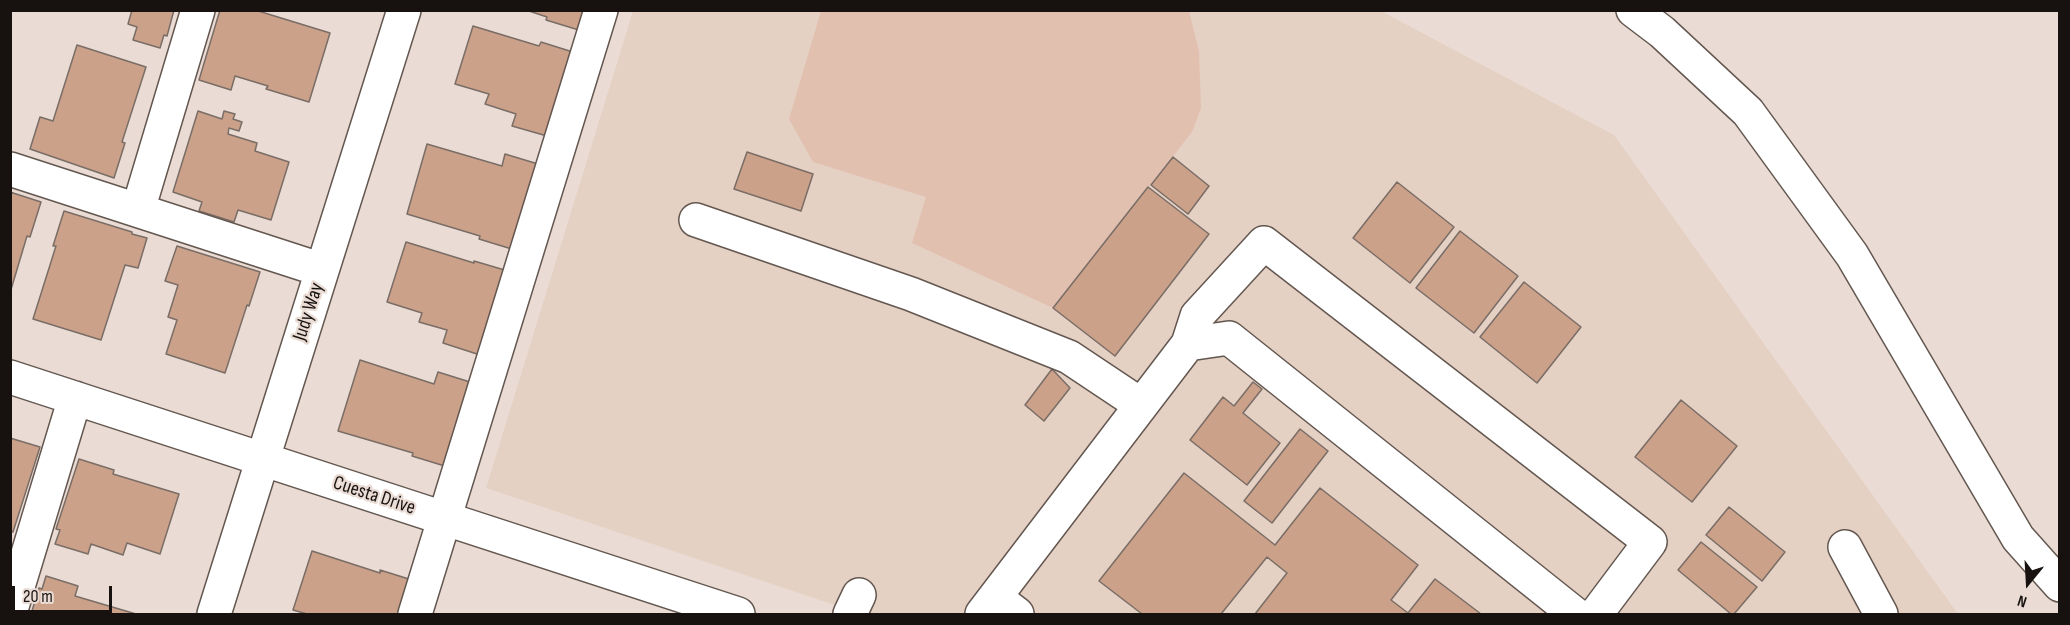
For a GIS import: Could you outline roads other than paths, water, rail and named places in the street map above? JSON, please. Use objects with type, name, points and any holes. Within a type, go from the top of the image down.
[{"type":"main road","points":[[138,210],[198,10]]},
{"type":"main road","name":"Judy Way","points":[[214,615],[404,10]]},
{"type":"main road","points":[[415,615],[601,10]]},
{"type":"main road","points":[[1633,10],[1662,32],[1748,112],[1852,255],[2018,538],[2060,585]]},
{"type":"main road","points":[[10,169],[322,270]]},
{"type":"main road","points":[[696,220],[911,294],[1069,357],[1142,405]]},
{"type":"main road","points":[[998,609],[1142,405],[1188,344],[1197,316],[1264,243],[1650,542],[1596,615]]},
{"type":"main road","points":[[1188,344],[1229,338],[1575,615]]},
{"type":"main road","name":"Cuesta Drive","points":[[10,377],[738,615]]},
{"type":"main road","points":[[10,613],[75,398]]},
{"type":"main road","points":[[1845,547],[1881,615]]}]
